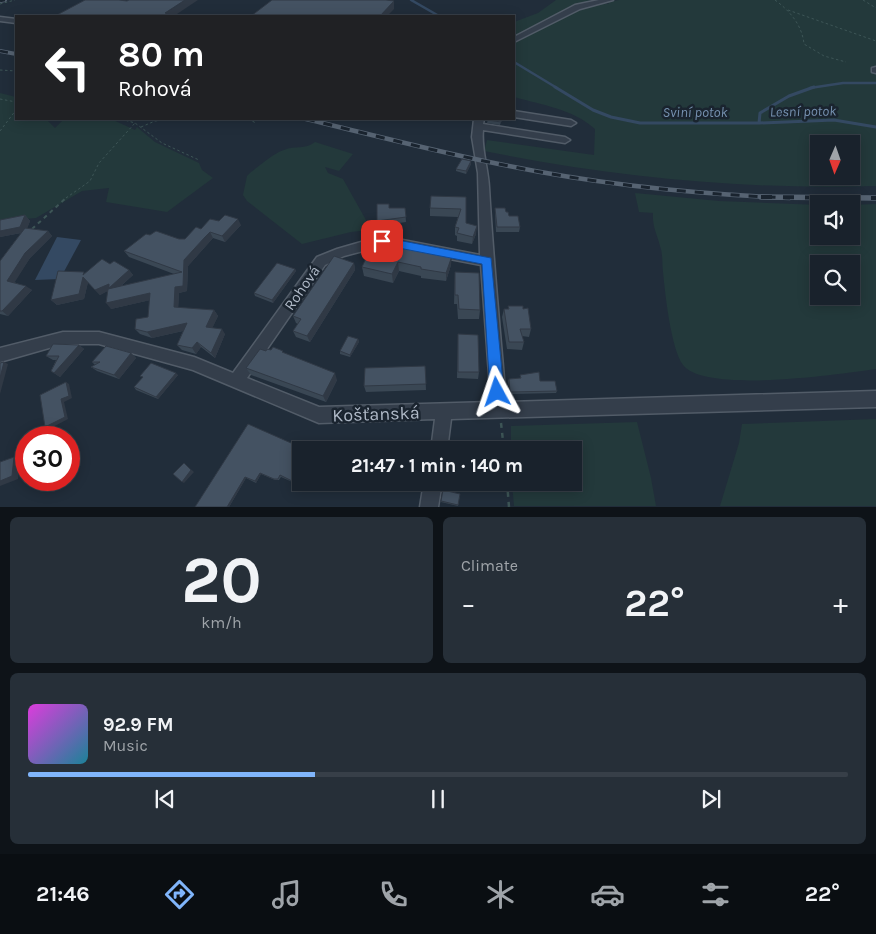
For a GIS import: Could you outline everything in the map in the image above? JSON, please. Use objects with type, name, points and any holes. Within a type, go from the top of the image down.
[{"type":"street","points":[[515,39],[578,7],[609,0]]},
{"type":"street","points":[[0,19],[15,21]]},
{"type":"street","points":[[515,114],[571,122]]},
{"type":"street","points":[[499,410],[487,261],[483,173],[477,138],[478,122],[565,140]]},
{"type":"street","name":"Rohová","points":[[236,381],[321,261],[330,256],[382,241],[487,261]]},
{"type":"street","name":"Košťanská","points":[[0,355],[63,338],[99,338],[182,360],[318,415],[876,399]]},
{"type":"street","points":[[440,441],[444,412]]},
{"type":"street","points":[[429,506],[432,491]]},
{"type":"path","points":[[0,4],[15,0]]},
{"type":"path","points":[[775,0],[788,10],[876,41]]},
{"type":"path","points":[[863,0],[876,8]]},
{"type":"path","points":[[788,10],[804,38],[804,44],[813,52],[826,58],[846,62]]},
{"type":"path","points":[[0,70],[15,71]]},
{"type":"path","points":[[0,99],[15,102]]},
{"type":"path","points":[[0,131],[15,111]]},
{"type":"path","points":[[124,120],[135,123],[162,143],[199,160]]},
{"type":"path","points":[[140,127],[164,120]]},
{"type":"path","points":[[250,120],[256,123]]},
{"type":"path","points":[[28,232],[64,198],[90,181],[99,163],[135,123]]},
{"type":"path","points":[[499,410],[503,441]]},
{"type":"path","points":[[508,491],[509,506]]},
{"type":"green space","points":[[556,0],[586,0],[609,4],[607,2],[619,0],[876,0],[876,186],[777,186],[679,180],[582,168],[484,151],[487,140],[594,155],[595,129],[586,122],[557,108],[515,97],[515,22],[538,13]]},
{"type":"green space","points":[[0,93],[15,97],[15,120],[47,120],[55,128],[63,120],[113,120],[135,130],[137,127],[155,142],[199,163],[202,170],[213,178],[167,212],[106,202],[109,188],[82,191],[36,218],[0,221]]},
{"type":"green space","points":[[315,142],[353,154],[339,171],[325,167],[328,173],[343,179],[371,229],[302,244],[247,201],[243,195],[247,176],[275,154],[292,148],[307,146]]},
{"type":"green space","points":[[635,193],[719,201],[810,205],[810,245],[860,245],[860,205],[876,204],[876,369],[805,378],[745,380],[718,379],[696,374],[683,365],[675,347],[669,320],[662,252],[654,226],[653,213],[639,212]]},
{"type":"green space","points":[[876,419],[876,506],[720,506],[739,443],[742,424]]},
{"type":"green space","points":[[637,422],[656,506],[514,506],[513,491],[582,491],[582,441],[511,441],[511,426]]},
{"type":"water","points":[[57,237],[81,240],[60,279],[35,280]]},
{"type":"building","points":[[85,0],[185,0],[165,13],[168,14],[166,15],[57,15]]},
{"type":"building","points":[[272,0],[394,1],[381,15],[252,15]]},
{"type":"building","points":[[462,159],[471,161],[466,171],[456,169]]},
{"type":"building","points":[[431,196],[466,197],[466,223],[477,226],[473,237],[457,233],[459,228],[455,227],[461,209],[430,208]]},
{"type":"building","points":[[377,204],[389,204],[389,208],[405,208],[406,217],[377,221]]},
{"type":"building","points":[[495,208],[505,208],[509,216],[518,216],[520,227],[497,227]]},
{"type":"building","points":[[25,215],[20,227],[0,231],[0,220]]},
{"type":"building","points":[[225,215],[238,219],[222,236],[210,232],[205,237],[184,260],[183,286],[175,287],[174,307],[214,310],[206,327],[222,329],[211,353],[197,342],[192,348],[177,345],[187,323],[147,332],[135,329],[136,319],[148,317],[150,293],[106,303],[108,289],[182,272],[124,251],[146,234],[150,235],[156,231],[179,239],[185,239],[196,227],[201,229],[210,219],[219,221]]},
{"type":"building","points":[[25,228],[48,231],[25,253],[7,281],[26,286],[0,311],[0,261]]},
{"type":"building","points":[[374,240],[452,256],[446,273],[421,269],[421,267],[398,262],[392,274],[362,267]]},
{"type":"building","points":[[334,256],[354,263],[307,336],[293,331],[301,319],[293,316]]},
{"type":"building","points":[[102,259],[110,264],[114,261],[129,270],[109,288],[109,284],[95,290],[83,277],[79,294],[51,300],[58,271],[84,272],[83,275]]},
{"type":"building","points":[[277,263],[295,269],[272,300],[254,293]]},
{"type":"building","points":[[455,272],[479,273],[480,310],[459,309],[458,295],[455,295]]},
{"type":"building","points":[[508,306],[528,308],[531,329],[520,329],[524,342],[509,342],[504,309],[509,309]]},
{"type":"building","points":[[458,334],[478,335],[479,372],[458,372]]},
{"type":"building","points":[[348,336],[358,339],[350,355],[340,351]]},
{"type":"building","points":[[53,344],[79,345],[54,373],[51,371],[59,356],[46,356]]},
{"type":"building","points":[[106,346],[131,353],[114,375],[91,367],[100,362],[92,362]]},
{"type":"building","points":[[273,347],[335,373],[323,396],[246,368],[260,349],[266,351],[267,349],[271,350]]},
{"type":"building","points":[[4,362],[0,378],[0,363]]},
{"type":"building","points":[[151,363],[176,373],[156,397],[134,387],[143,377],[140,376]]},
{"type":"building","points":[[425,366],[426,384],[364,386],[365,368]]},
{"type":"building","points":[[539,372],[540,381],[555,381],[557,391],[510,392],[509,379],[521,378],[520,375]]},
{"type":"building","points":[[66,382],[69,396],[61,399],[65,417],[45,426],[40,395]]},
{"type":"building","points":[[248,424],[292,443],[292,481],[280,475],[278,479],[274,479],[260,473],[255,481],[245,477],[227,507],[195,507]]},
{"type":"building","points":[[14,457],[12,476],[0,481],[0,462]]},
{"type":"building","points":[[184,463],[191,470],[182,482],[173,474]]},
{"type":"building","points":[[443,491],[460,494],[458,505],[441,501]]},
{"type":"waterway","name":"Sviní potok","points":[[411,0],[437,15]]},
{"type":"waterway","name":"Sviní potok","points":[[515,63],[557,88]]},
{"type":"waterway","name":"Sviní potok","points":[[812,88],[843,83],[876,83]]},
{"type":"waterway","name":"Sviní potok","points":[[555,87],[593,110],[611,117],[640,123],[759,123]]},
{"type":"waterway","name":"Sviní potok","points":[[759,123],[760,113],[789,96],[812,88]]},
{"type":"waterway","name":"Lesní potok","points":[[759,123],[834,120],[876,127]]},
{"type":"railway","points":[[0,1],[5,0]]},
{"type":"railway","points":[[0,51],[15,54]]},
{"type":"railway","points":[[310,120],[407,144],[544,173],[684,191],[775,197]]},
{"type":"railway","points":[[761,197],[775,197]]},
{"type":"railway","points":[[775,197],[876,198]]},
{"type":"railway","points":[[775,197],[790,198]]},
{"type":"route","points":[[382,241],[487,261],[497,392]]}]
